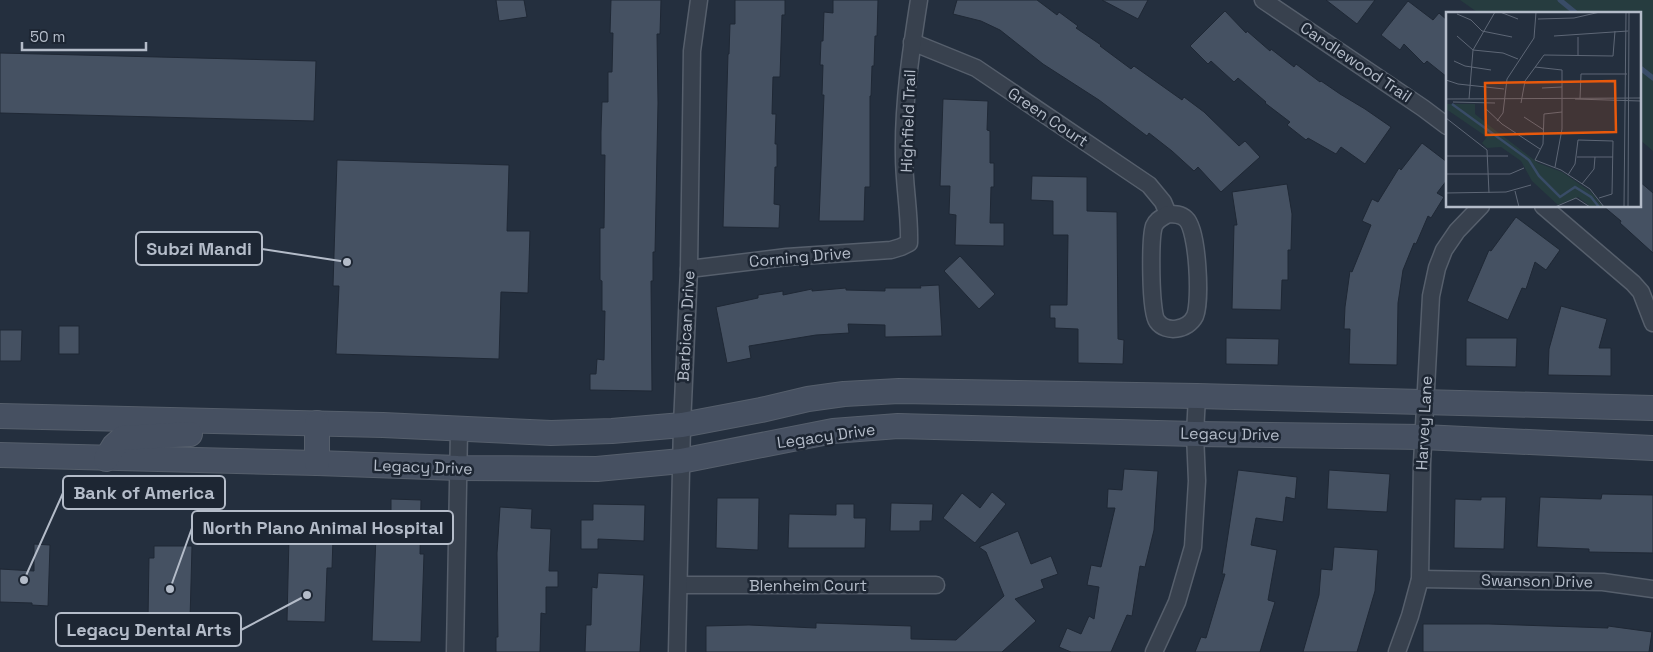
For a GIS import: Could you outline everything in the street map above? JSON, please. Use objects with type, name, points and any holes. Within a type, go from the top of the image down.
[{"type":"main road","points":[[0,416],[317,423],[551,433],[612,431],[682,425],[808,399],[890,391],[1197,396],[1653,408]]},
{"type":"main road","points":[[106,459],[114,446],[123,438],[191,434],[204,421]]},
{"type":"main road","points":[[317,423],[317,463]]},
{"type":"main road","name":"Legacy Drive","points":[[0,455],[458,468],[597,469],[681,461],[833,431],[898,426],[1195,434],[1423,437],[1653,448]]},
{"type":"street","name":"Barbican Drive","points":[[677,652],[682,425],[689,269],[692,51],[699,0]]},
{"type":"street","name":"Highfield Trail","points":[[909,243],[904,155],[907,85],[919,0]]},
{"type":"street","name":"Candlewood Trail","points":[[1264,0],[1446,125]]},
{"type":"street","name":"Green Court","points":[[912,42],[976,68],[1149,186],[1163,202],[1168,214]]},
{"type":"street","name":"Harvey Lane","points":[[1397,652],[1410,616],[1420,579],[1423,437],[1431,296],[1444,250],[1457,232],[1479,208]]},
{"type":"street","points":[[1545,208],[1633,283],[1641,292],[1653,323]]},
{"type":"street","points":[[1168,214],[1179,214],[1187,219],[1193,229],[1198,265],[1197,307],[1194,318],[1186,325],[1173,330],[1162,327],[1155,320],[1151,279],[1154,228],[1157,220],[1168,214]]},
{"type":"street","name":"Corning Drive","points":[[689,269],[787,257],[891,250],[909,243]]},
{"type":"street","points":[[1154,652],[1177,602],[1193,547],[1197,481],[1195,434],[1197,396]]},
{"type":"street","points":[[455,652],[459,430]]},
{"type":"street","name":"Swanson Drive","points":[[1420,579],[1603,582],[1653,589]]},
{"type":"street","name":"Blenheim Court","points":[[679,585],[936,585]]},
{"type":"green space","points":[[1460,0],[1653,0],[1653,151],[1640,140],[1640,12],[1477,12]]},
{"type":"building","points":[[496,0],[524,0],[527,17],[499,21]]},
{"type":"building","points":[[611,0],[661,0],[660,34],[657,34],[658,103],[655,252],[653,252],[653,281],[651,281],[652,391],[590,390],[590,374],[596,374],[597,359],[604,360],[605,311],[602,311],[602,281],[600,280],[600,228],[604,228],[605,155],[601,155],[601,132],[602,102],[608,102],[608,72],[612,72],[613,33],[610,33]]},
{"type":"building","points":[[735,0],[785,0],[785,15],[782,15],[780,77],[773,77],[772,114],[776,114],[775,144],[777,144],[777,167],[775,167],[774,204],[780,205],[779,228],[723,227],[728,54],[730,24],[735,24]]},
{"type":"building","points":[[833,0],[878,0],[877,36],[875,36],[870,96],[870,187],[865,187],[864,221],[819,221],[824,95],[822,95],[823,65],[820,65],[821,41],[823,41],[824,12],[833,13]]},
{"type":"building","points":[[957,0],[1037,0],[1057,15],[1059,12],[1078,26],[1076,28],[1131,69],[1134,66],[1182,100],[1184,97],[1204,112],[1239,146],[1245,141],[1260,157],[1221,192],[1198,167],[1194,171],[1149,133],[1147,136],[1099,100],[1043,64],[1000,30],[981,21],[953,14]]},
{"type":"building","points":[[1102,0],[1148,0],[1138,19]]},
{"type":"building","points":[[1326,0],[1375,0],[1357,24]]},
{"type":"building","points":[[1408,1],[1433,20],[1439,13],[1446,19],[1446,76],[1427,61],[1424,64],[1404,44],[1400,50],[1381,35]]},
{"type":"building","points":[[1225,11],[1246,33],[1247,31],[1270,51],[1271,49],[1294,67],[1296,64],[1320,82],[1391,127],[1365,164],[1341,147],[1336,154],[1308,138],[1306,140],[1287,125],[1290,122],[1265,103],[1238,78],[1234,82],[1211,61],[1208,64],[1190,46]]},
{"type":"building","points":[[0,53],[316,61],[314,121],[0,113]]},
{"type":"building","points":[[943,99],[988,101],[987,130],[990,131],[990,163],[994,163],[994,187],[991,187],[990,223],[1004,223],[1004,246],[955,245],[956,215],[949,214],[950,186],[940,186]]},
{"type":"building","points":[[1422,143],[1446,161],[1446,181],[1437,193],[1444,197],[1431,218],[1428,216],[1403,270],[1398,303],[1397,365],[1349,364],[1350,329],[1344,329],[1350,271],[1352,272],[1371,225],[1362,221],[1372,199],[1378,202],[1399,168],[1401,170]]},
{"type":"building","points":[[337,160],[509,165],[507,231],[530,231],[528,293],[501,292],[499,359],[336,354],[339,286],[333,286]]},
{"type":"building","points":[[1032,176],[1087,177],[1087,211],[1117,212],[1118,339],[1124,340],[1123,364],[1078,363],[1078,329],[1055,328],[1055,318],[1050,318],[1050,305],[1067,305],[1068,235],[1053,235],[1053,201],[1031,200]]},
{"type":"building","points":[[1640,182],[1653,193],[1653,253],[1620,223],[1621,221],[1605,208],[1640,208]]},
{"type":"building","points":[[1287,184],[1292,214],[1291,250],[1288,250],[1288,280],[1282,280],[1281,310],[1232,309],[1234,225],[1237,225],[1232,192]]},
{"type":"building","points":[[1516,217],[1560,250],[1546,270],[1535,262],[1526,289],[1522,288],[1508,320],[1467,301],[1489,250],[1491,251]]},
{"type":"building","points":[[960,256],[995,294],[979,309],[944,271]]},
{"type":"building","points":[[939,285],[942,336],[885,337],[885,325],[848,324],[849,333],[816,335],[749,346],[751,358],[727,363],[716,307],[758,298],[758,295],[783,291],[783,295],[812,289],[812,291],[846,288],[846,290],[885,291],[885,288],[921,288],[920,286]]},
{"type":"building","points":[[1561,306],[1607,319],[1599,348],[1611,348],[1611,376],[1548,375],[1549,349]]},
{"type":"building","points":[[59,326],[79,326],[79,354],[59,354]]},
{"type":"building","points":[[0,330],[22,330],[21,361],[0,361]]},
{"type":"building","points":[[1226,338],[1279,339],[1278,365],[1226,364]]},
{"type":"building","points":[[1466,338],[1517,338],[1516,367],[1466,366]]},
{"type":"building","points":[[1124,469],[1158,471],[1154,530],[1145,567],[1140,566],[1132,616],[1127,615],[1111,652],[1071,652],[1059,647],[1067,628],[1081,634],[1089,616],[1094,619],[1099,587],[1087,585],[1091,565],[1101,567],[1115,508],[1107,508],[1108,489],[1122,490]]},
{"type":"building","points":[[1238,470],[1297,477],[1295,499],[1286,497],[1283,522],[1256,518],[1251,545],[1277,550],[1268,600],[1275,602],[1260,652],[1195,652],[1201,637],[1206,638],[1225,574],[1222,574]]},
{"type":"building","points":[[1329,470],[1390,474],[1387,512],[1327,509]]},
{"type":"building","points":[[992,492],[1006,504],[975,543],[943,518],[962,493],[980,508]]},
{"type":"building","points":[[1602,494],[1653,495],[1653,553],[1589,552],[1589,549],[1537,547],[1540,497],[1601,499]]},
{"type":"building","points":[[1481,497],[1506,497],[1504,549],[1454,548],[1455,499],[1481,500]]},
{"type":"building","points":[[717,498],[759,498],[758,550],[716,548]]},
{"type":"building","points":[[391,499],[421,500],[420,554],[424,554],[421,642],[372,641],[376,535],[373,535],[374,515],[391,515]]},
{"type":"building","points":[[891,503],[933,504],[932,521],[920,521],[920,531],[890,531]]},
{"type":"building","points":[[593,504],[645,505],[644,541],[598,539],[598,549],[581,549],[581,520],[593,520]]},
{"type":"building","points":[[836,504],[854,504],[854,518],[866,518],[865,548],[788,548],[789,514],[836,515]]},
{"type":"building","points":[[500,507],[532,509],[531,528],[551,529],[549,571],[558,571],[558,587],[546,587],[546,614],[541,613],[540,652],[496,652],[496,637],[498,637],[497,553]]},
{"type":"building","points":[[1018,531],[1031,564],[1051,556],[1058,574],[1041,580],[1044,588],[1015,599],[1036,621],[1002,652],[706,652],[706,626],[749,625],[816,628],[816,623],[911,626],[911,639],[956,640],[1004,596],[986,552],[979,547]]},
{"type":"building","points":[[289,537],[333,538],[332,568],[327,568],[325,622],[287,621]]},
{"type":"building","points":[[34,544],[50,545],[48,606],[32,605],[32,603],[0,602],[0,569],[34,571]]},
{"type":"building","points":[[154,546],[192,546],[190,620],[148,619],[149,558],[154,558]]},
{"type":"building","points":[[1334,547],[1378,550],[1375,591],[1357,652],[1303,652],[1319,595],[1321,569],[1332,570]]},
{"type":"building","points":[[598,573],[644,575],[640,652],[585,652],[586,625],[591,625],[592,587],[597,588]]},
{"type":"building","points":[[1423,624],[1608,628],[1608,626],[1652,632],[1649,652],[1423,652]]},
{"type":"waterway","points":[[1560,0],[1575,12]]},
{"type":"waterway","points":[[1640,68],[1653,78]]},
{"type":"place","name":"Subzi Mandi","points":[[347,262]]},
{"type":"place","name":"Bank of America","points":[[24,580]]},
{"type":"place","name":"North Plano Animal Hospital","points":[[170,589]]},
{"type":"place","name":"Legacy Dental Arts","points":[[307,595]]}]
